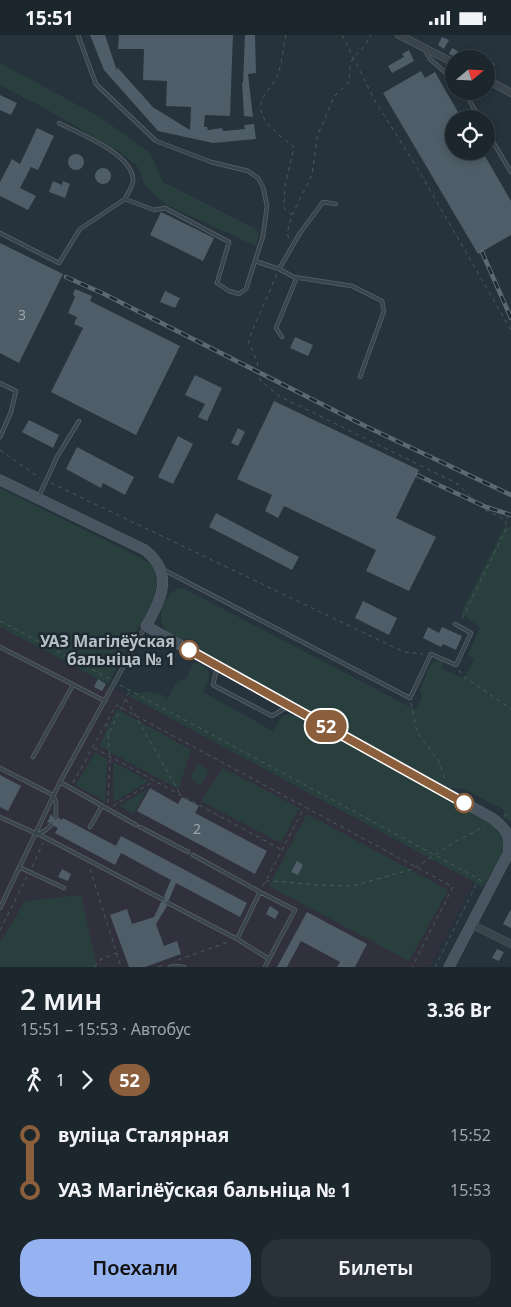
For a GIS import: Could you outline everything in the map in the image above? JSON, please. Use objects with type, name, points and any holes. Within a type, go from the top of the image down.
[{"type":"main road","points":[[0,480],[145,549],[154,557],[161,569],[164,585],[156,610],[146,627],[218,665],[496,821],[503,827],[510,837],[508,854],[449,967]]},
{"type":"street","points":[[399,35],[445,58]]},
{"type":"street","points":[[495,84],[511,93]]},
{"type":"street","points":[[471,924],[511,944]]},
{"type":"lane","points":[[78,35],[96,84],[156,141],[211,162],[248,171],[258,178],[263,187],[267,206],[263,236],[246,289],[239,294],[229,291],[217,283],[229,241],[165,208],[154,210],[125,199]]},
{"type":"lane","points":[[423,47],[430,59],[445,72]]},
{"type":"lane","points":[[0,233],[59,263],[80,229],[125,199],[133,182],[126,162],[116,153],[59,123]]},
{"type":"lane","points":[[495,145],[511,172]]},
{"type":"lane","points":[[279,269],[292,246],[323,202],[336,203]]},
{"type":"lane","points":[[255,261],[297,277],[352,286],[382,301],[384,311],[360,377]]},
{"type":"lane","points":[[282,337],[276,328],[297,277]]},
{"type":"lane","points":[[0,383],[16,391],[11,412],[0,437]]},
{"type":"lane","points":[[38,499],[57,457],[79,421]]},
{"type":"lane","points":[[161,569],[410,698],[431,654],[456,665],[471,633],[457,625]]},
{"type":"lane","points":[[0,908],[53,795],[146,627]]},
{"type":"lane","points":[[0,647],[105,701]]},
{"type":"lane","points":[[218,665],[213,685],[272,716],[289,706]]},
{"type":"lane","points":[[33,757],[73,685]]},
{"type":"lane","points":[[0,768],[53,795],[56,803],[56,817]]},
{"type":"lane","points":[[60,782],[188,852]]},
{"type":"lane","points":[[90,827],[102,806]]},
{"type":"lane","points":[[0,817],[46,838],[162,899]]},
{"type":"lane","points":[[34,833],[41,833],[51,825]]},
{"type":"lane","points":[[193,855],[295,910],[265,967]]},
{"type":"lane","points":[[19,867],[64,888]]},
{"type":"lane","points":[[237,939],[260,892]]},
{"type":"lane","points":[[168,903],[237,939],[269,959]]},
{"type":"lane","points":[[169,965],[184,967]]},
{"type":"path","points":[[286,35],[277,77],[263,97],[260,106],[262,115],[276,132],[294,147],[285,186],[284,208],[292,215]]},
{"type":"path","points":[[342,35],[374,99],[419,171],[511,330]]},
{"type":"path","points":[[292,246],[286,233],[292,215],[312,175],[317,137],[334,97],[349,82],[350,66],[353,58],[365,46],[371,35]]},
{"type":"path","points":[[279,269],[248,341],[257,361],[260,380],[279,396],[458,484],[483,509],[506,520]]},
{"type":"path","points":[[0,450],[46,481],[404,652],[431,654]]},
{"type":"path","points":[[457,625],[506,529],[506,520],[511,516]]},
{"type":"path","points":[[0,621],[479,879],[489,891]]},
{"type":"path","points":[[456,665],[463,676],[511,709]]},
{"type":"path","points":[[108,735],[130,690]]},
{"type":"path","points":[[410,698],[417,732],[438,760],[450,795]]},
{"type":"path","points":[[126,699],[180,794]]},
{"type":"path","points":[[70,788],[116,705],[122,708],[453,887],[412,967]]},
{"type":"path","points":[[107,722],[110,757],[108,809]]},
{"type":"path","points":[[93,748],[282,850]]},
{"type":"path","points":[[108,809],[155,781]]},
{"type":"path","points":[[260,892],[305,807]]},
{"type":"path","points":[[266,881],[344,887],[416,868],[453,843],[511,812]]},
{"type":"path","points":[[0,930],[46,838]]},
{"type":"path","points":[[87,861],[121,967]]},
{"type":"path","points":[[435,967],[479,879]]},
{"type":"path","points":[[176,961],[237,939]]},
{"type":"path","points":[[95,967],[98,961],[116,953]]},
{"type":"path","points":[[158,967],[169,965]]},
{"type":"shaded area","points":[[0,627],[474,882],[430,967],[0,967]]},
{"type":"green space","points":[[0,63],[100,117],[150,153],[163,182],[256,229],[259,234],[256,246],[167,205],[149,190],[143,182],[141,173],[136,165],[119,152],[46,109],[0,85]]},
{"type":"green space","points":[[0,488],[141,558],[154,568],[157,582],[152,602],[108,684],[0,627]]},
{"type":"green space","points":[[505,526],[511,527],[511,822],[503,817],[504,810],[464,789],[448,788],[197,649],[199,643],[189,638],[183,640],[172,635],[165,629],[161,621],[164,602],[172,592],[183,588],[416,710],[422,697],[420,689],[430,666],[435,661],[442,660],[444,662],[442,669],[464,678],[474,660],[468,655],[480,628],[461,613]]},
{"type":"green space","points":[[197,662],[209,672],[208,682],[203,692],[273,731],[282,716],[289,714],[295,716],[490,822],[501,834],[504,845],[497,864],[483,887],[129,696],[149,692],[168,698],[177,681],[186,679],[192,665]]},
{"type":"green space","points":[[117,709],[191,750],[178,789],[99,746]]},
{"type":"green space","points":[[95,752],[107,759],[105,802],[76,785]]},
{"type":"green space","points":[[113,762],[149,781],[114,802]]},
{"type":"green space","points":[[198,764],[209,770],[202,784],[195,783],[190,777]]},
{"type":"green space","points":[[223,768],[299,808],[281,843],[201,801]]},
{"type":"green space","points":[[147,789],[134,814],[119,806]]},
{"type":"green space","points":[[307,814],[448,890],[409,961],[269,886]]},
{"type":"green space","points":[[81,895],[97,967],[0,967],[0,943],[25,901]]},
{"type":"building","points":[[90,35],[105,35],[117,71],[117,67],[151,106],[190,130],[191,107],[166,106],[167,81],[143,80],[144,49],[118,49],[119,35],[233,35],[230,116],[205,115],[204,127],[207,127],[208,130],[222,128],[223,131],[245,129],[244,125],[254,124],[256,139],[213,143],[158,131],[104,70]]},
{"type":"building","points":[[245,35],[255,35],[256,73],[248,74],[253,117],[244,116],[242,83]]},
{"type":"building","points":[[442,37],[449,40],[444,49],[438,45]]},
{"type":"building","points":[[409,50],[414,61],[392,73],[388,66],[404,57],[402,54]]},
{"type":"building","points":[[421,71],[425,78],[435,72],[445,89],[445,100],[451,100],[457,110],[445,110],[445,160],[487,160],[511,201],[511,235],[478,254],[383,93]]},
{"type":"building","points":[[0,95],[17,103],[11,115],[0,110]]},
{"type":"building","points":[[37,128],[54,136],[38,170],[31,167],[20,188],[36,196],[28,210],[0,196],[0,182],[12,159],[20,164]]},
{"type":"building","points":[[76,154],[84,162],[76,170],[68,162]]},
{"type":"building","points":[[103,168],[111,176],[103,184],[95,176]]},
{"type":"building","points":[[53,181],[62,185],[63,181],[70,184],[65,198],[49,192]]},
{"type":"building","points":[[161,212],[214,238],[203,261],[150,235]]},
{"type":"building","points":[[0,243],[63,274],[19,363],[0,353]]},
{"type":"building","points":[[75,289],[92,296],[90,301],[180,346],[136,435],[51,392],[83,328],[74,324],[77,317],[68,313],[75,297],[73,294]]},
{"type":"building","points":[[165,291],[180,298],[175,308],[160,302]]},
{"type":"building","points":[[295,337],[313,345],[308,356],[290,348]]},
{"type":"building","points":[[195,375],[222,388],[207,421],[198,417],[205,404],[185,395]]},
{"type":"building","points":[[274,401],[419,470],[396,518],[436,537],[409,591],[366,571],[376,550],[284,506],[278,518],[265,511],[272,495],[237,479]]},
{"type":"building","points":[[29,420],[59,435],[53,448],[22,432]]},
{"type":"building","points":[[238,428],[245,432],[238,446],[231,443]]},
{"type":"building","points":[[178,436],[193,444],[173,484],[158,477]]},
{"type":"building","points":[[77,447],[134,477],[125,495],[103,483],[101,488],[66,469]]},
{"type":"building","points":[[216,513],[299,557],[292,570],[209,527]]},
{"type":"building","points":[[363,601],[397,618],[389,635],[355,618]]},
{"type":"building","points":[[428,627],[439,633],[442,627],[462,636],[456,650],[443,644],[441,647],[423,638]]},
{"type":"building","points":[[98,679],[106,684],[102,691],[94,687]]},
{"type":"building","points":[[0,775],[21,786],[8,811],[0,807]]},
{"type":"building","points":[[150,788],[178,804],[182,797],[199,806],[195,813],[267,851],[255,874],[137,811]]},
{"type":"building","points":[[51,814],[55,820],[59,818],[62,820],[63,818],[116,846],[121,836],[247,903],[240,917],[176,883],[169,900],[165,902],[167,906],[156,924],[164,946],[177,941],[181,954],[145,967],[129,967],[110,915],[127,909],[132,924],[154,917],[161,902],[165,900],[164,896],[171,880],[121,853],[115,865],[55,833],[58,828],[52,822],[47,823]]},
{"type":"building","points":[[297,861],[303,865],[298,875],[291,872]]},
{"type":"building","points":[[62,869],[71,874],[68,881],[58,877]]},
{"type":"building","points":[[270,906],[279,912],[275,919],[266,914]]},
{"type":"building","points":[[511,909],[511,928],[503,924]]},
{"type":"building","points":[[307,912],[367,944],[355,967],[337,967],[340,962],[301,941],[287,967],[277,967]]},
{"type":"building","points":[[497,949],[504,952],[499,961],[492,958]]},
{"type":"railway","points":[[482,252],[511,318]]},
{"type":"railway","points":[[66,277],[102,293],[365,426],[511,495]]},
{"type":"railway","points":[[417,475],[486,507],[511,515]]},
{"type":"bus line","name":"52","points":[[189,650],[464,803]]},
{"type":"place","name":"УАЗ Магілёўская бальніца № 1","points":[[189,650]]}]
